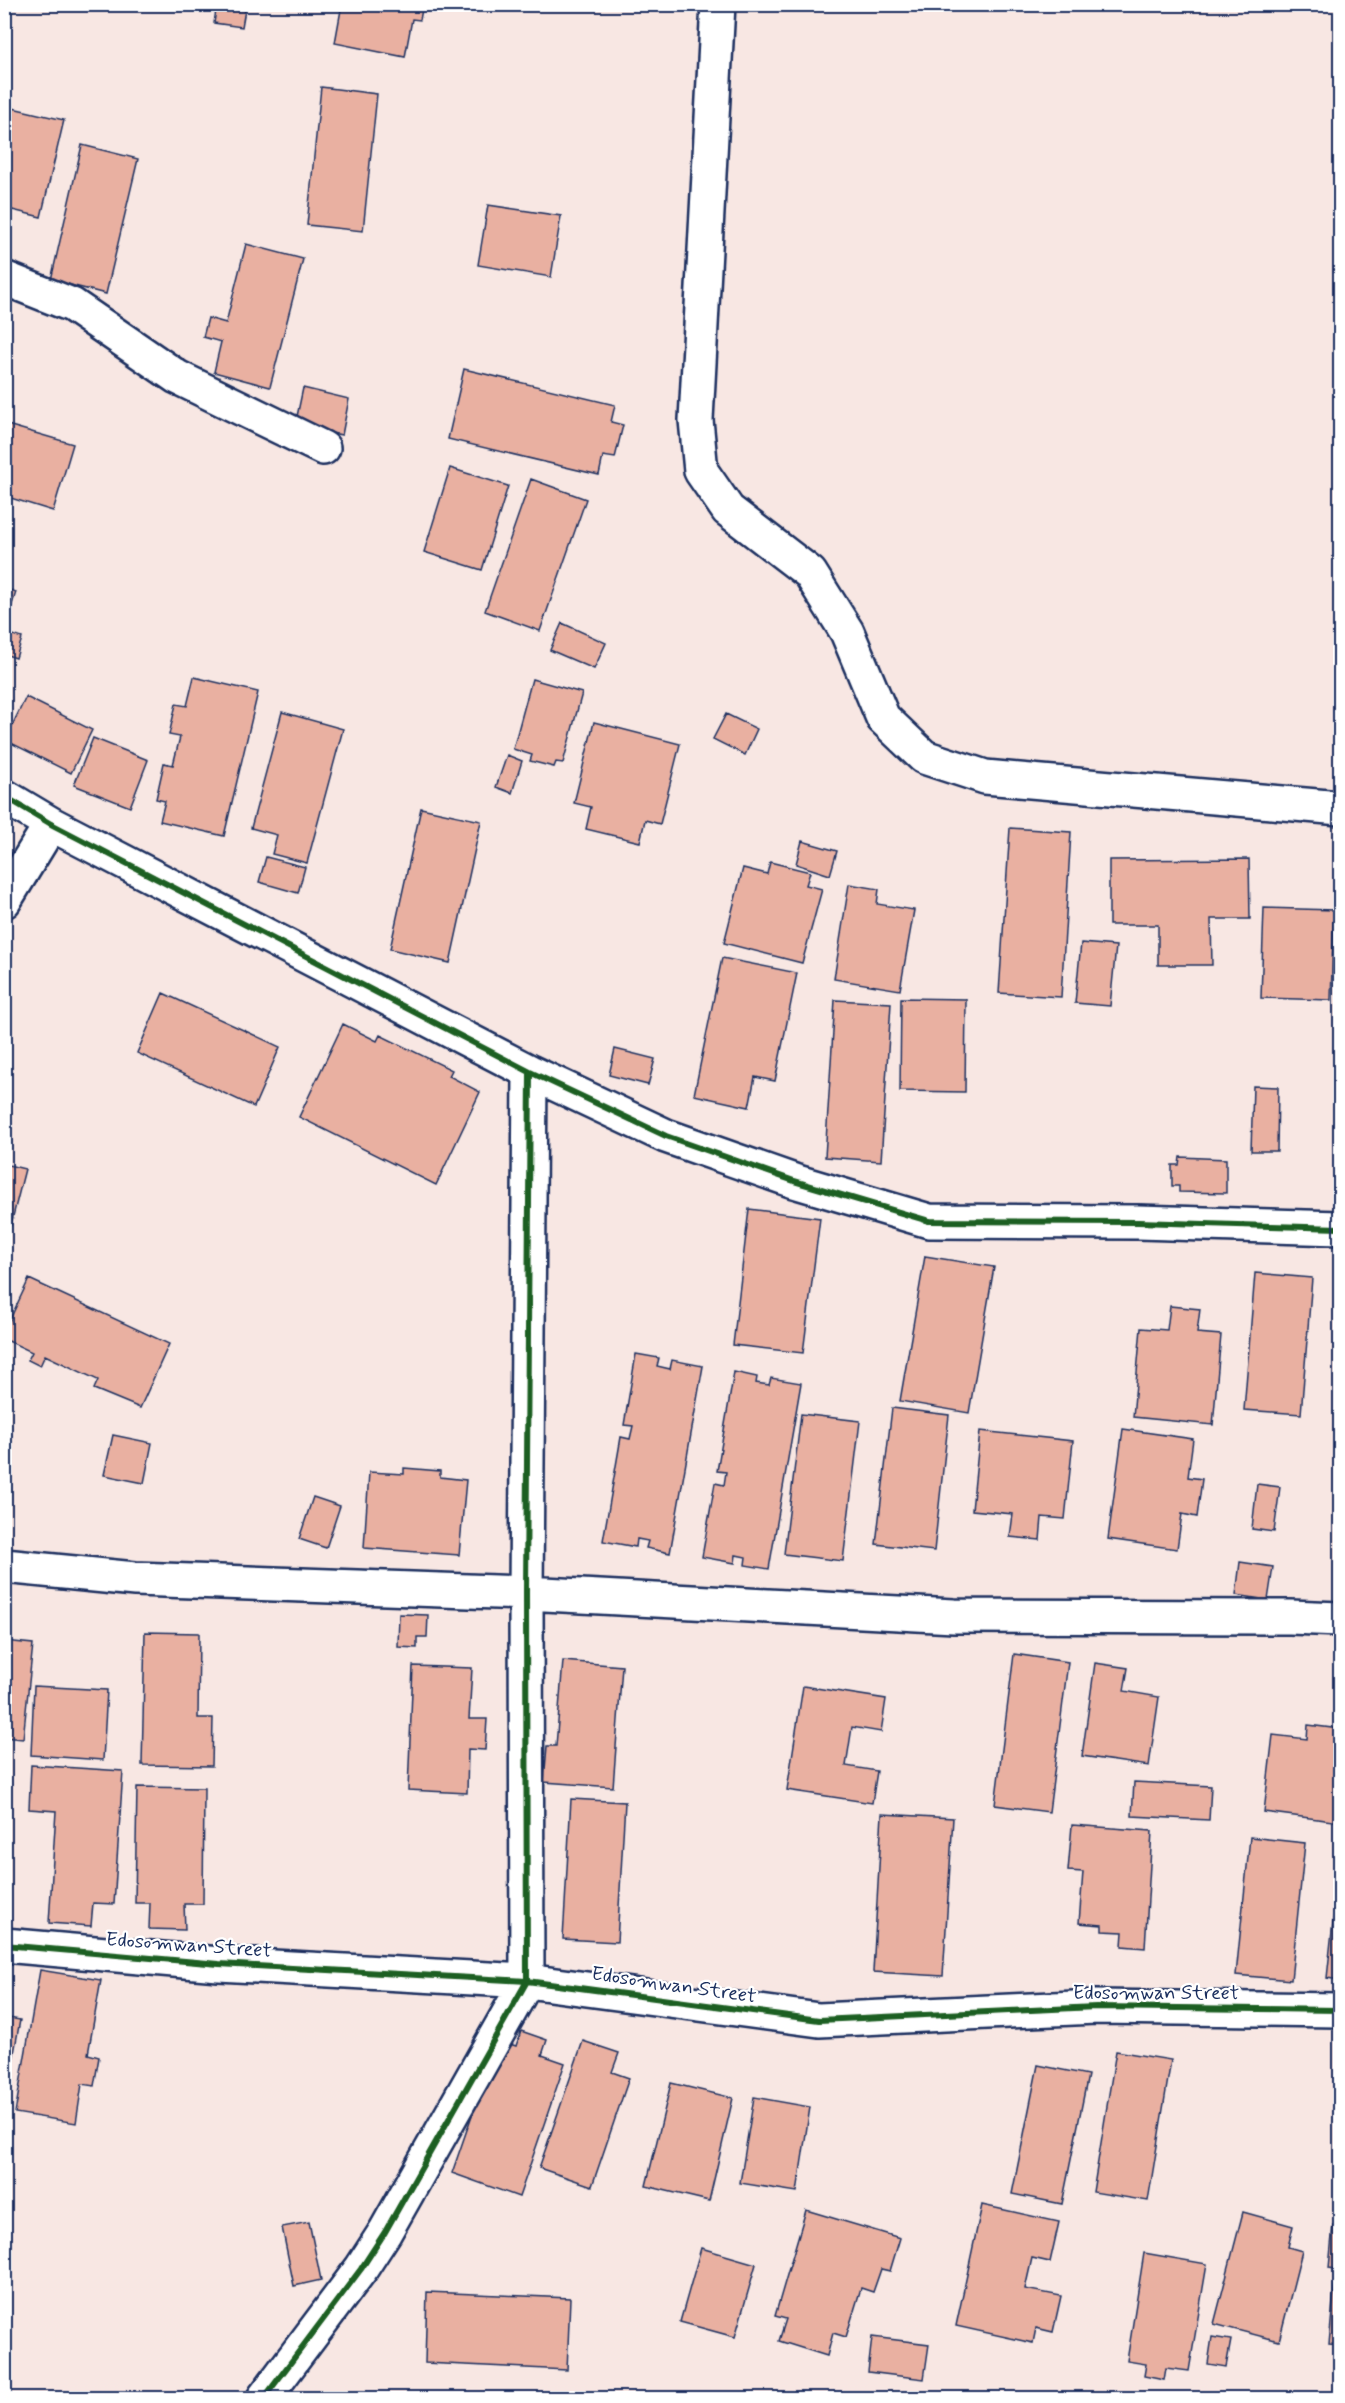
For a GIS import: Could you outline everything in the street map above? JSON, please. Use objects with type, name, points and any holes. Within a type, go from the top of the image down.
[{"type":"street","points":[[718,4],[696,420],[701,471],[728,510],[810,573],[848,632],[883,718],[924,757],[985,777],[1341,808]]},
{"type":"street","points":[[4,278],[72,305],[177,377],[323,448]]},
{"type":"street","points":[[4,796],[51,824],[530,1072],[666,1136],[794,1181],[929,1221],[1138,1222],[1341,1228]]},
{"type":"street","points":[[4,901],[51,824]]},
{"type":"street","points":[[264,2398],[361,2269],[385,2232],[527,1981],[526,1593],[530,1072]]},
{"type":"street","points":[[4,1566],[135,1579],[526,1593],[954,1616],[1341,1619]]},
{"type":"street","name":"Edosomwan Street","points":[[4,1945],[219,1964],[527,1981],[819,2020],[1096,2007],[1341,2010]]},
{"type":"building","points":[[217,4],[246,4],[242,27],[214,23]]},
{"type":"building","points":[[342,4],[423,4],[420,20],[412,19],[405,57],[335,43]]},
{"type":"building","points":[[321,87],[377,94],[363,231],[307,225]]},
{"type":"building","points":[[4,106],[64,120],[41,217],[4,208]]},
{"type":"building","points":[[82,145],[138,159],[106,294],[51,280]]},
{"type":"building","points":[[488,205],[561,216],[551,277],[478,265]]},
{"type":"building","points":[[246,244],[303,259],[270,387],[214,372],[221,342],[203,337],[208,318],[226,323]]},
{"type":"building","points":[[464,369],[615,405],[611,422],[623,425],[615,458],[603,456],[599,475],[448,439]]},
{"type":"building","points":[[303,388],[349,399],[342,435],[295,426]]},
{"type":"building","points":[[4,424],[73,444],[53,511],[4,496]]},
{"type":"building","points":[[450,468],[508,486],[482,570],[424,552]]},
{"type":"building","points":[[531,479],[586,499],[540,631],[485,611]]},
{"type":"building","points":[[4,588],[16,592],[4,630]]},
{"type":"building","points":[[562,623],[606,643],[594,669],[550,650]]},
{"type":"building","points":[[4,632],[22,638],[16,658],[4,654]]},
{"type":"building","points":[[194,677],[258,692],[224,836],[160,821],[165,801],[156,799],[164,763],[173,765],[180,737],[169,735],[176,704],[187,706]]},
{"type":"building","points":[[532,679],[582,693],[563,763],[556,762],[554,767],[530,761],[532,755],[513,749]]},
{"type":"building","points":[[26,697],[92,730],[71,773],[5,740]]},
{"type":"building","points":[[282,712],[343,729],[307,863],[272,854],[277,835],[251,828]]},
{"type":"building","points":[[726,714],[757,729],[745,755],[713,739]]},
{"type":"building","points":[[594,722],[680,744],[660,824],[645,820],[640,842],[586,829],[591,807],[574,803]]},
{"type":"building","points":[[93,738],[148,760],[130,807],[74,785]]},
{"type":"building","points":[[507,755],[522,761],[512,793],[496,787]]},
{"type":"building","points":[[421,808],[481,821],[450,963],[390,949]]},
{"type":"building","points":[[1010,828],[1071,832],[1061,997],[999,993]]},
{"type":"building","points":[[802,841],[837,851],[830,875],[796,864]]},
{"type":"building","points":[[266,857],[305,867],[298,893],[259,882]]},
{"type":"building","points":[[1249,859],[1250,919],[1211,919],[1212,965],[1158,965],[1158,925],[1109,925],[1109,860]]},
{"type":"building","points":[[770,862],[810,872],[806,885],[822,889],[802,963],[724,943],[743,868],[767,874]]},
{"type":"building","points":[[849,884],[879,889],[877,904],[914,910],[900,990],[834,979]]},
{"type":"building","points":[[1264,908],[1334,910],[1331,1000],[1261,998]]},
{"type":"building","points":[[1081,943],[1116,946],[1110,1006],[1075,1003]]},
{"type":"building","points":[[722,958],[797,973],[775,1081],[755,1077],[749,1107],[694,1095]]},
{"type":"building","points":[[163,993],[280,1047],[254,1107],[137,1053]]},
{"type":"building","points":[[901,998],[966,999],[965,1092],[900,1091]]},
{"type":"building","points":[[835,1000],[891,1003],[881,1161],[825,1157]]},
{"type":"building","points":[[343,1024],[377,1041],[380,1035],[452,1070],[449,1076],[480,1092],[436,1185],[299,1117]]},
{"type":"building","points":[[615,1049],[655,1059],[648,1085],[609,1075]]},
{"type":"building","points":[[1253,1086],[1278,1087],[1277,1151],[1251,1151]]},
{"type":"building","points":[[1180,1157],[1226,1159],[1226,1193],[1179,1192],[1179,1186],[1172,1186],[1172,1165],[1179,1165]]},
{"type":"building","points":[[4,1164],[25,1169],[6,1244],[4,1244]]},
{"type":"building","points":[[749,1209],[820,1218],[803,1353],[733,1345]]},
{"type":"building","points":[[925,1256],[994,1267],[969,1413],[900,1401]]},
{"type":"building","points":[[1255,1273],[1312,1278],[1301,1414],[1244,1410]]},
{"type":"building","points":[[29,1279],[169,1344],[140,1408],[94,1389],[98,1380],[45,1355],[40,1366],[28,1360],[32,1352],[4,1339],[4,1332]]},
{"type":"building","points":[[1170,1306],[1200,1309],[1197,1333],[1221,1335],[1213,1425],[1133,1417],[1141,1328],[1167,1330]]},
{"type":"building","points":[[636,1354],[659,1358],[657,1366],[670,1369],[672,1360],[703,1366],[670,1553],[646,1548],[648,1541],[637,1539],[636,1547],[603,1541],[621,1437],[630,1439],[633,1426],[624,1425]]},
{"type":"building","points":[[734,1372],[757,1377],[756,1383],[769,1385],[771,1378],[801,1383],[769,1569],[745,1565],[746,1557],[736,1555],[735,1563],[702,1557],[715,1483],[724,1485],[726,1472],[717,1471]]},
{"type":"building","points":[[892,1408],[949,1415],[934,1551],[876,1544]]},
{"type":"building","points":[[801,1414],[860,1421],[843,1561],[784,1554]]},
{"type":"building","points":[[1123,1429],[1193,1439],[1188,1477],[1202,1479],[1197,1517],[1182,1514],[1177,1549],[1108,1539]]},
{"type":"building","points":[[980,1431],[1073,1441],[1065,1519],[1042,1517],[1040,1540],[1010,1537],[1013,1514],[972,1510]]},
{"type":"building","points":[[113,1435],[152,1443],[144,1483],[104,1475]]},
{"type":"building","points":[[404,1468],[440,1471],[440,1477],[466,1480],[459,1555],[364,1548],[369,1472],[404,1474]]},
{"type":"building","points":[[1257,1484],[1280,1487],[1274,1532],[1252,1529]]},
{"type":"building","points":[[313,1497],[340,1506],[326,1548],[299,1539]]},
{"type":"building","points":[[1240,1562],[1273,1567],[1268,1600],[1236,1595]]},
{"type":"building","points":[[399,1614],[428,1615],[427,1637],[417,1637],[417,1648],[398,1647]]},
{"type":"building","points":[[145,1632],[199,1633],[198,1718],[213,1718],[212,1766],[142,1765]]},
{"type":"building","points":[[4,1641],[33,1644],[23,1739],[4,1737]]},
{"type":"building","points":[[1014,1654],[1068,1662],[1049,1812],[995,1805]]},
{"type":"building","points":[[563,1661],[622,1666],[613,1787],[544,1782],[547,1746],[556,1746]]},
{"type":"building","points":[[1095,1663],[1128,1668],[1124,1691],[1159,1697],[1149,1766],[1082,1756]]},
{"type":"building","points":[[413,1666],[472,1668],[469,1719],[487,1719],[485,1750],[468,1749],[467,1793],[408,1790]]},
{"type":"building","points":[[34,1686],[107,1690],[103,1760],[31,1755]]},
{"type":"building","points":[[803,1686],[886,1699],[881,1732],[852,1727],[846,1766],[877,1771],[872,1803],[787,1790]]},
{"type":"building","points":[[1308,1725],[1340,1729],[1336,1764],[1340,1764],[1340,1822],[1264,1812],[1273,1735],[1307,1739]]},
{"type":"building","points":[[31,1765],[123,1771],[114,1904],[93,1903],[91,1926],[49,1923],[56,1811],[29,1809]]},
{"type":"building","points":[[1134,1782],[1211,1786],[1209,1820],[1132,1816]]},
{"type":"building","points":[[137,1787],[204,1788],[203,1904],[184,1904],[185,1930],[149,1929],[150,1903],[135,1903]]},
{"type":"building","points":[[571,1799],[625,1802],[617,1942],[563,1939]]},
{"type":"building","points":[[882,1814],[953,1818],[943,1976],[873,1972]]},
{"type":"building","points":[[1072,1825],[1152,1831],[1145,1948],[1122,1946],[1123,1932],[1102,1931],[1102,1925],[1079,1923],[1083,1872],[1068,1871]]},
{"type":"building","points":[[1250,1837],[1305,1843],[1291,1980],[1236,1975]]},
{"type":"building","points":[[1340,1856],[1340,1980],[1327,1978]]},
{"type":"building","points":[[40,1970],[101,1980],[88,2054],[99,2057],[94,2086],[82,2084],[76,2123],[15,2113]]},
{"type":"building","points":[[4,2017],[20,2020],[4,2109]]},
{"type":"building","points":[[521,2031],[547,2040],[542,2055],[565,2063],[519,2197],[452,2173],[498,2040],[516,2046]]},
{"type":"building","points":[[583,2041],[619,2053],[612,2072],[629,2078],[592,2186],[539,2168]]},
{"type":"building","points":[[1116,2051],[1171,2060],[1148,2201],[1093,2192]]},
{"type":"building","points":[[1038,2065],[1088,2075],[1062,2204],[1012,2194]]},
{"type":"building","points":[[671,2083],[733,2098],[709,2201],[646,2186]]},
{"type":"building","points":[[754,2097],[810,2107],[797,2192],[740,2183]]},
{"type":"building","points":[[982,2205],[1059,2222],[1050,2262],[1032,2258],[1025,2289],[1061,2296],[1053,2332],[1036,2328],[1033,2343],[956,2326]]},
{"type":"building","points":[[806,2210],[900,2238],[890,2271],[881,2269],[873,2292],[861,2288],[846,2337],[833,2333],[827,2356],[779,2341],[786,2319],[775,2316]]},
{"type":"building","points":[[1243,2212],[1293,2226],[1288,2247],[1302,2251],[1279,2341],[1214,2324]]},
{"type":"building","points":[[309,2222],[321,2280],[294,2286],[282,2227]]},
{"type":"building","points":[[1333,2225],[1340,2226],[1340,2345],[1329,2344],[1336,2269],[1329,2268]]},
{"type":"building","points":[[701,2248],[756,2264],[735,2337],[680,2322]]},
{"type":"building","points":[[1144,2253],[1207,2264],[1189,2371],[1166,2368],[1164,2380],[1144,2376],[1146,2364],[1127,2361]]},
{"type":"building","points":[[427,2292],[570,2298],[567,2370],[425,2363]]},
{"type":"building","points":[[872,2337],[929,2344],[924,2379],[868,2372]]},
{"type":"building","points":[[1212,2337],[1231,2340],[1226,2367],[1208,2364]]},
{"type":"cycle path","points":[[4,796],[51,824],[530,1072],[666,1136],[794,1181],[929,1221],[1138,1222],[1340,1228]]},
{"type":"cycle path","points":[[264,2398],[361,2269],[385,2232],[527,1981],[526,1593],[530,1072]]},
{"type":"cycle path","points":[[4,1945],[219,1964],[527,1981],[819,2020],[1096,2007],[1340,2010]]}]
